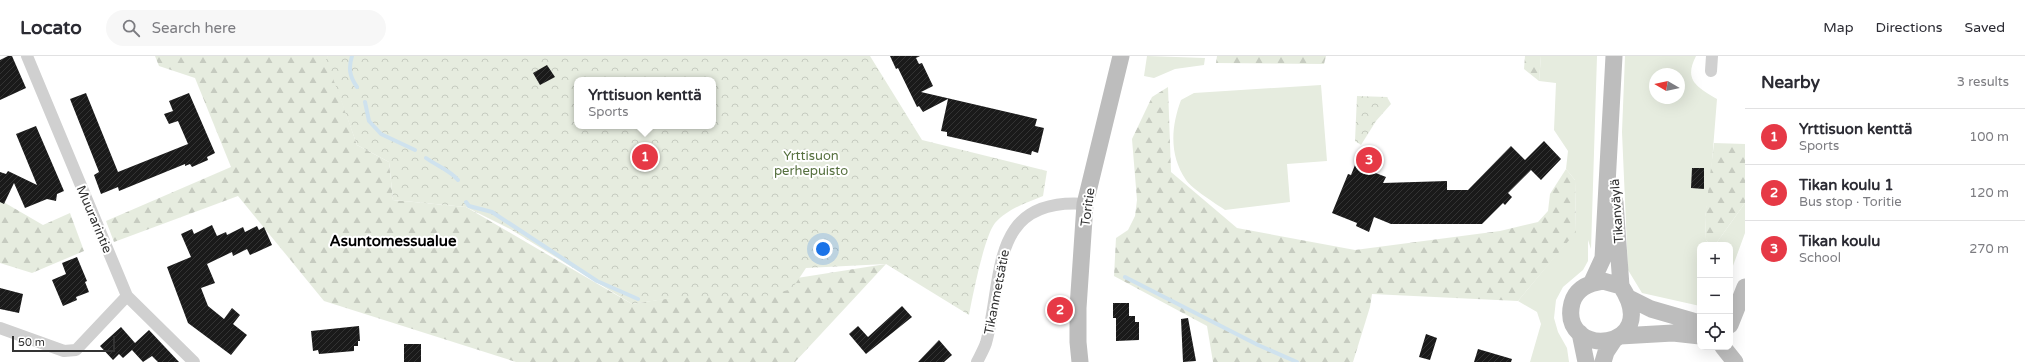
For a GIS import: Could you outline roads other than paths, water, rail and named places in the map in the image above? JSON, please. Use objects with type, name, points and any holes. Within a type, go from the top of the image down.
[{"type":"main road","name":"Toritie","points":[[1080,362],[1078,342],[1078,308],[1085,204],[1121,56]]},
{"type":"main road","name":"Tikanväylä","points":[[1592,282],[1603,258],[1614,56]]},
{"type":"main road","name":"Tikanväylä","points":[[1610,136],[1625,292]]},
{"type":"main road","points":[[1586,362],[1580,333],[1571,315],[1573,301],[1583,287],[1592,282],[1603,281],[1625,292],[1651,310],[1697,323]]},
{"type":"main road","points":[[1733,317],[1745,287]]},
{"type":"main road","points":[[1603,362],[1606,352],[1630,324],[1632,315],[1625,292]]},
{"type":"main road","points":[[1580,333],[1596,342],[1617,338],[1673,333],[1697,336]]},
{"type":"main road","points":[[1725,350],[1735,362]]},
{"type":"street","name":"Muurarintie","points":[[27,56],[127,296],[194,362]]},
{"type":"street","points":[[1711,71],[1712,56]]},
{"type":"street","name":"Tikanmetsätie","points":[[976,362],[986,344],[1004,247],[1014,231],[1030,215],[1044,207],[1062,203],[1085,204]]},
{"type":"street","points":[[0,328],[64,351],[76,350],[127,296]]},
{"type":"waterway","points":[[352,56],[350,73],[357,87]]},
{"type":"waterway","points":[[365,102],[369,121],[381,134],[415,150]]},
{"type":"waterway","points":[[426,158],[458,180]]},
{"type":"waterway","points":[[466,202],[469,206],[492,212],[597,281],[638,299]]},
{"type":"waterway","points":[[1125,277],[1258,345],[1297,362]]},
{"type":"place","name":"Yrttisuon kenttä","points":[[645,157]]},
{"type":"place","name":"Tikan koulu","points":[[1369,160]]},
{"type":"place","name":"Tikan koulu 1","points":[[1060,310]]},
{"type":"district","name":"Asuntomessualue","points":[[393,241]]},
{"type":"park label","name":"Yrttisuon perhepuisto","points":[[811,162]]}]
